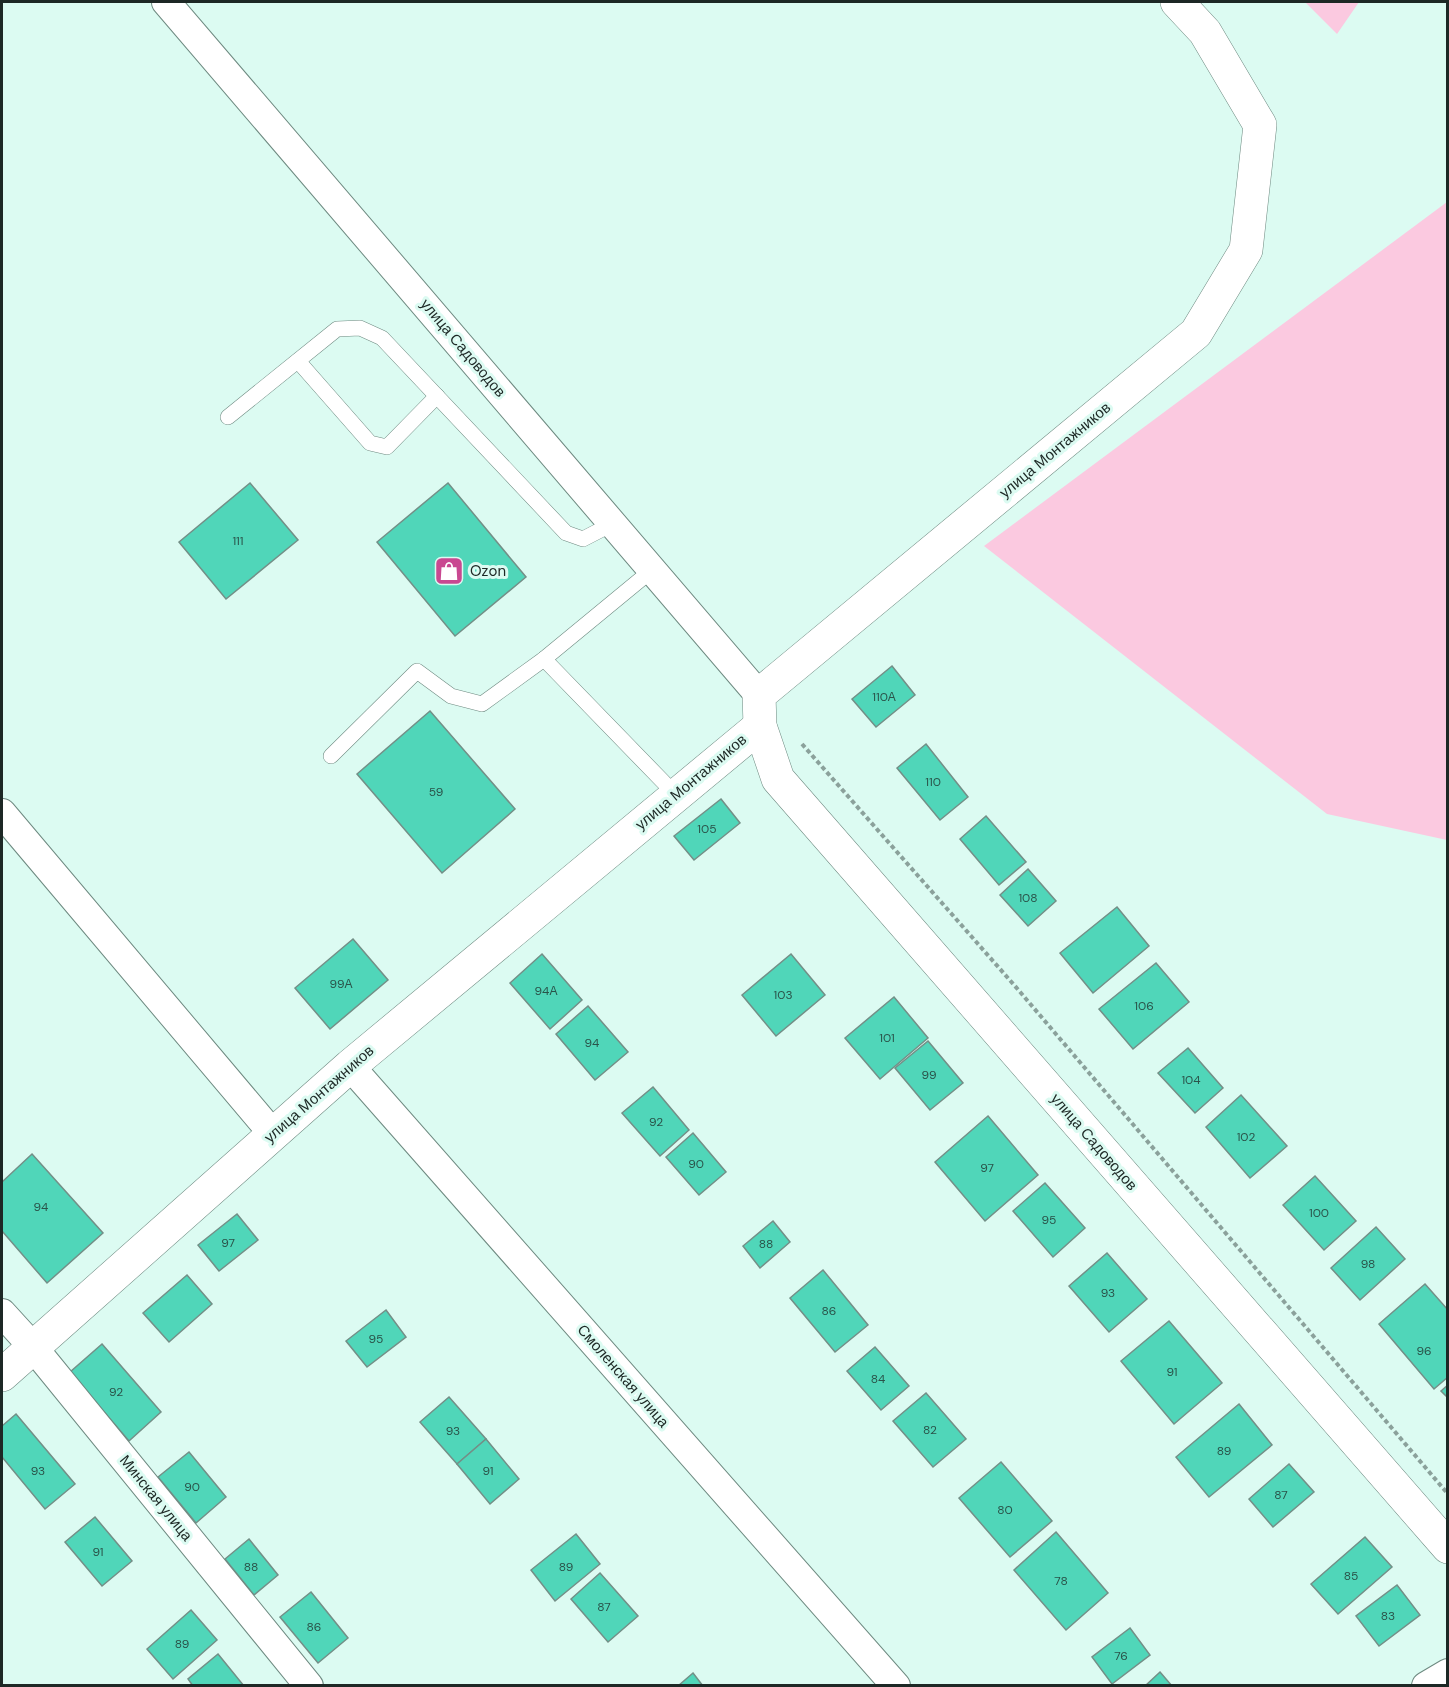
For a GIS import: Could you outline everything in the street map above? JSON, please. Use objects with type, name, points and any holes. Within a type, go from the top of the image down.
[{"type":"main road","name":"улица Монтажников","points":[[2,1375],[350,1066],[676,795],[759,710],[1196,333],[1246,250],[1260,125],[1204,32],[1178,2]]},
{"type":"main road","name":"улица Садоводов","points":[[759,710],[778,779],[1448,1547]]},
{"type":"street","name":"улица Садоводов","points":[[166,2],[652,570],[759,710]]},
{"type":"street","points":[[2,813],[273,1134]]},
{"type":"street","name":"Смоленская улица","points":[[350,1066],[896,1686]]},
{"type":"street","name":"Минская улица","points":[[2,1313],[33,1347],[309,1686]]},
{"type":"street","points":[[1426,1686],[1448,1673]]},
{"type":"lane","points":[[228,417],[337,329],[360,328],[382,338],[566,533],[583,539],[612,524]]},
{"type":"lane","points":[[298,361],[370,443],[387,447],[437,396]]},
{"type":"lane","points":[[332,756],[417,671],[450,696],[482,704],[544,659],[652,570]]},
{"type":"lane","points":[[544,659],[676,795]]},
{"type":"path","points":[[797,739],[1015,986],[1448,1494]]},
{"type":"shaded area","points":[[1305,2],[1359,2],[1337,34]]},
{"type":"shaded area","points":[[1447,202],[1447,840],[1327,814],[984,546]]},
{"type":"building","points":[[250,483],[298,540],[226,599],[179,542]]},
{"type":"building","points":[[448,483],[526,577],[455,636],[377,542]]},
{"type":"building","points":[[892,666],[915,695],[876,727],[852,699]]},
{"type":"building","points":[[430,711],[515,809],[442,873],[357,774]]},
{"type":"building","points":[[926,744],[968,797],[940,820],[897,768]]},
{"type":"building","points":[[721,799],[740,823],[694,860],[674,836]]},
{"type":"building","points":[[986,816],[1026,862],[999,885],[960,839]]},
{"type":"building","points":[[1028,869],[1056,901],[1028,926],[1000,895]]},
{"type":"building","points":[[1117,907],[1149,946],[1093,993],[1060,953]]},
{"type":"building","points":[[353,939],[388,980],[330,1029],[295,988]]},
{"type":"building","points":[[542,954],[582,1000],[550,1029],[510,983]]},
{"type":"building","points":[[791,954],[825,995],[776,1036],[742,995]]},
{"type":"building","points":[[1156,963],[1189,1002],[1133,1049],[1099,1009]]},
{"type":"building","points":[[894,997],[928,1038],[880,1079],[845,1038]]},
{"type":"building","points":[[588,1006],[628,1052],[595,1080],[556,1034]]},
{"type":"building","points":[[928,1041],[963,1083],[930,1110],[895,1068]]},
{"type":"building","points":[[1188,1048],[1223,1088],[1195,1113],[1158,1073]]},
{"type":"building","points":[[653,1087],[689,1130],[660,1156],[622,1113]]},
{"type":"building","points":[[1241,1095],[1287,1146],[1250,1178],[1206,1127]]},
{"type":"building","points":[[988,1116],[1038,1175],[985,1221],[935,1162]]},
{"type":"building","points":[[693,1133],[726,1172],[699,1195],[666,1157]]},
{"type":"building","points":[[32,1154],[103,1233],[47,1283],[2,1231],[2,1182]]},
{"type":"building","points":[[1315,1176],[1356,1221],[1324,1250],[1283,1205]]},
{"type":"building","points":[[1045,1183],[1085,1228],[1053,1257],[1013,1211]]},
{"type":"building","points":[[237,1214],[258,1240],[219,1271],[198,1245]]},
{"type":"building","points":[[773,1221],[790,1242],[760,1268],[743,1246]]},
{"type":"building","points":[[1376,1227],[1405,1259],[1360,1300],[1331,1268]]},
{"type":"building","points":[[1107,1253],[1147,1299],[1109,1332],[1069,1286]]},
{"type":"building","points":[[823,1270],[868,1325],[835,1352],[790,1298]]},
{"type":"building","points":[[187,1275],[212,1304],[169,1342],[143,1313]]},
{"type":"building","points":[[1425,1284],[1448,1310],[1448,1377],[1434,1389],[1379,1324]]},
{"type":"building","points":[[386,1310],[406,1337],[367,1367],[346,1341]]},
{"type":"building","points":[[1169,1321],[1222,1383],[1174,1424],[1121,1361]]},
{"type":"building","points":[[102,1344],[161,1412],[129,1441],[70,1372]]},
{"type":"building","points":[[875,1347],[909,1386],[881,1410],[847,1371]]},
{"type":"building","points":[[1448,1385],[1448,1398],[1441,1391]]},
{"type":"building","points":[[926,1393],[966,1439],[933,1467],[893,1421]]},
{"type":"building","points":[[449,1397],[486,1439],[457,1464],[420,1422]]},
{"type":"building","points":[[1239,1404],[1272,1445],[1209,1497],[1176,1457]]},
{"type":"building","points":[[16,1414],[75,1484],[45,1509],[2,1457],[2,1426]]},
{"type":"building","points":[[486,1439],[519,1479],[490,1504],[457,1464]]},
{"type":"building","points":[[189,1452],[226,1497],[196,1523],[158,1477]]},
{"type":"building","points":[[1001,1462],[1052,1521],[1010,1557],[959,1498]]},
{"type":"building","points":[[1289,1464],[1314,1492],[1273,1527],[1249,1499]]},
{"type":"building","points":[[95,1517],[132,1561],[102,1586],[65,1542]]},
{"type":"building","points":[[1056,1532],[1108,1593],[1066,1630],[1014,1570]]},
{"type":"building","points":[[576,1534],[600,1564],[555,1601],[531,1570]]},
{"type":"building","points":[[1365,1537],[1392,1567],[1338,1614],[1311,1584]]},
{"type":"building","points":[[249,1539],[278,1575],[254,1595],[225,1559]]},
{"type":"building","points":[[600,1573],[638,1616],[608,1642],[571,1599]]},
{"type":"building","points":[[1397,1585],[1420,1615],[1379,1646],[1356,1616]]},
{"type":"building","points":[[311,1592],[348,1638],[318,1663],[280,1617]]},
{"type":"building","points":[[191,1610],[217,1640],[173,1679],[147,1649]]},
{"type":"building","points":[[1130,1628],[1150,1655],[1112,1684],[1092,1657]]},
{"type":"building","points":[[218,1654],[244,1686],[193,1686],[188,1679]]},
{"type":"building","points":[[1160,1672],[1172,1686],[1145,1686]]},
{"type":"building","points":[[693,1673],[703,1686],[678,1686]]},
{"type":"place","name":"Ozon","points":[[449,571]]}]
